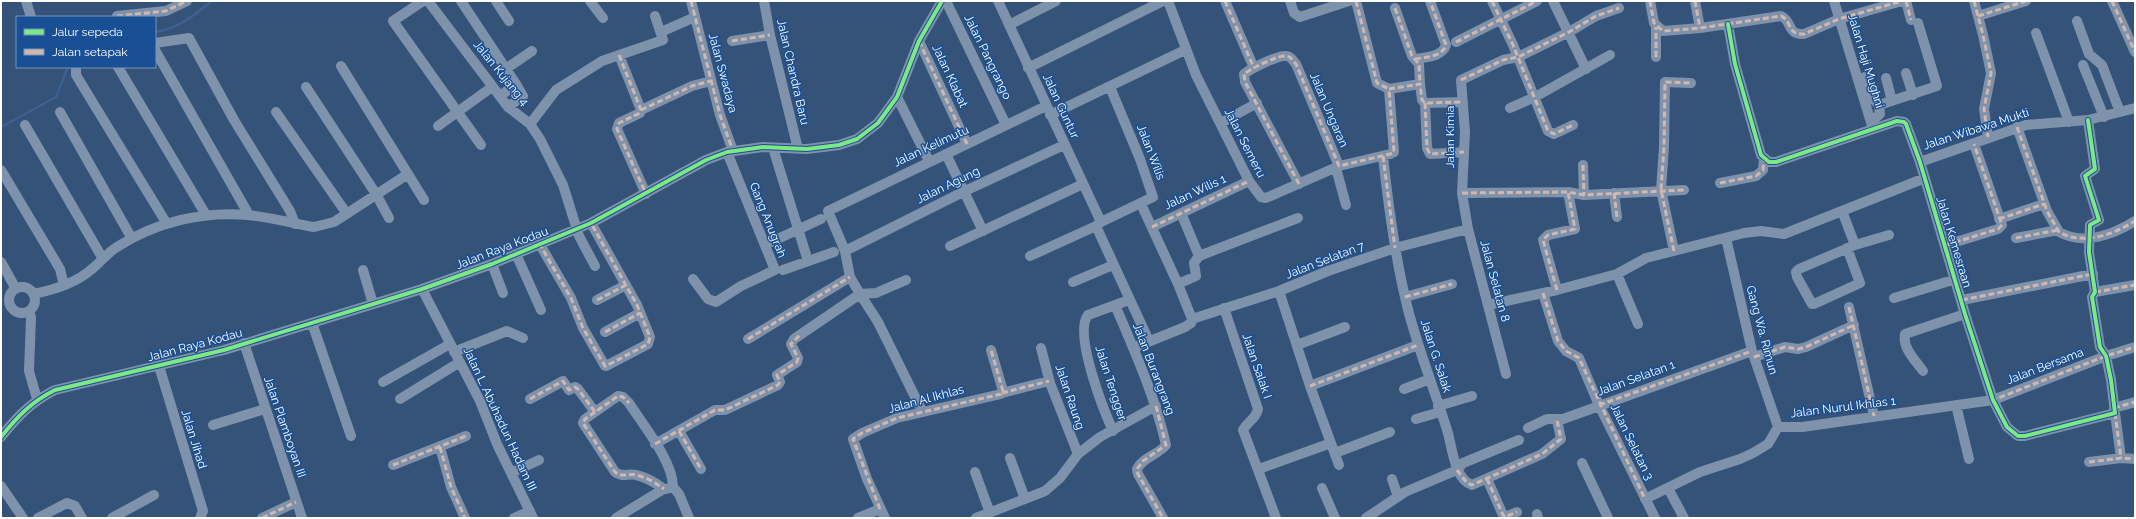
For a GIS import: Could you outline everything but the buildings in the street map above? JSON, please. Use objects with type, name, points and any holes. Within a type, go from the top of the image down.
[{"type":"street","points":[[26,1],[31,16]]},
{"type":"street","points":[[117,16],[166,11],[187,1]]},
{"type":"street","points":[[423,1],[393,21],[481,145]]},
{"type":"street","name":"Jalan Kujang 4","points":[[428,1],[508,107],[530,124],[551,159],[563,185],[576,229],[595,266]]},
{"type":"street","points":[[460,1],[507,68],[522,96],[508,107]]},
{"type":"street","points":[[590,1],[603,18]]},
{"type":"street","name":"Jalan Swadaya","points":[[691,1],[730,152]]},
{"type":"street","name":"Jalan Chandra Baru","points":[[764,1],[770,35],[798,149]]},
{"type":"street","name":"Jalan Raya Kodau","points":[[1,437],[21,412],[37,399],[68,386],[159,366],[244,343],[422,289],[492,264],[591,223],[706,160],[730,152],[751,148],[798,149],[839,145],[857,139],[878,124],[897,97],[919,41],[942,1]]},
{"type":"street","name":"Jalan Pangrango","points":[[946,1],[1006,125]]},
{"type":"street","name":"Jalan Guntur","points":[[998,1],[1083,184],[1113,265],[1149,342]]},
{"type":"street","points":[[1009,25],[1056,1]]},
{"type":"street","points":[[1028,68],[1163,1]]},
{"type":"street","name":"Jalan Semeru","points":[[1168,1],[1185,50],[1249,181],[1256,193],[1261,197],[1266,198],[1337,167],[1383,156]]},
{"type":"street","points":[[1225,1],[1254,68],[1244,74],[1244,77],[1299,184]]},
{"type":"street","points":[[1290,1],[1294,13],[1300,17],[1346,2]]},
{"type":"street","points":[[1356,1],[1377,83],[1389,89],[1420,84]]},
{"type":"street","points":[[1415,59],[1441,53],[1446,45],[1430,1]]},
{"type":"street","points":[[1492,1],[1551,134],[1573,125]]},
{"type":"street","points":[[1456,42],[1537,1]]},
{"type":"street","points":[[1553,1],[1586,70]]},
{"type":"street","points":[[1650,1],[1652,20],[1656,27],[1656,57]]},
{"type":"street","points":[[1695,1],[1700,28]]},
{"type":"street","name":"Jalan Haji Mughni","points":[[1834,1],[1872,125]]},
{"type":"street","points":[[1656,27],[1667,32],[1781,16],[1785,18],[1793,32],[1797,34],[1804,34],[1839,19],[1902,1]]},
{"type":"street","points":[[1879,105],[1937,86],[1915,21],[1906,1]]},
{"type":"street","points":[[1974,1],[1991,74],[1984,109],[1988,137]]},
{"type":"street","points":[[1978,16],[2026,1]]},
{"type":"street","points":[[2112,1],[2135,52]]},
{"type":"street","points":[[500,2],[509,21]]},
{"type":"street","points":[[1395,8],[1408,48],[1420,70],[1422,100],[1425,103],[1427,148],[1430,154],[1464,152]]},
{"type":"street","points":[[1518,57],[1569,32],[1596,16],[1619,8]]},
{"type":"street","points":[[530,124],[556,90],[602,62],[660,42],[664,39],[655,16]]},
{"type":"street","points":[[661,32],[695,17]]},
{"type":"street","points":[[2077,21],[2089,54],[2102,65],[2120,112]]},
{"type":"street","points":[[1728,24],[1735,64],[1761,155],[1769,162],[1776,162],[1872,125],[1880,114],[1879,105],[1873,100],[1866,77]]},
{"type":"street","points":[[2036,33],[2069,122]]},
{"type":"street","points":[[732,41],[770,35]]},
{"type":"street","points":[[156,43],[189,38],[234,120],[290,211],[295,224]]},
{"type":"street","name":"Jalan Klabat","points":[[919,41],[967,144]]},
{"type":"street","name":"Jalan Kelimutu","points":[[845,251],[828,211],[1006,125],[1110,87],[1185,50]]},
{"type":"street","points":[[507,68],[532,51]]},
{"type":"street","points":[[156,52],[250,215]]},
{"type":"street","points":[[619,55],[641,110]]},
{"type":"street","points":[[1510,108],[1535,97],[1586,70],[1610,55]]},
{"type":"street","name":"Jalan Ungaran","points":[[1254,68],[1285,56],[1291,57],[1296,64],[1337,167],[1346,205]]},
{"type":"street","name":"Jalan Kimia","points":[[1462,193],[1464,152],[1461,80],[1503,60],[1518,57]]},
{"type":"street","points":[[2083,65],[2104,117]]},
{"type":"street","points":[[341,66],[424,200]]},
{"type":"street","points":[[76,68],[76,75],[167,224]]},
{"type":"street","points":[[119,68],[206,215]]},
{"type":"street","points":[[1906,73],[1913,95]]},
{"type":"street","points":[[1886,78],[1892,101]]},
{"type":"street","points":[[646,194],[617,127],[622,120],[640,113],[641,110],[692,86],[711,82]]},
{"type":"street","points":[[1674,251],[1661,190],[1664,146],[1665,82],[1691,83]]},
{"type":"street","points":[[500,96],[516,84]]},
{"type":"street","points":[[306,87],[376,194],[389,218]]},
{"type":"street","points":[[438,126],[492,87]]},
{"type":"street","name":"Jalan Wilis","points":[[1030,256],[1142,204],[1153,197],[1153,192],[1110,87]]},
{"type":"street","points":[[1389,89],[1395,147],[1394,152],[1383,156],[1395,248]]},
{"type":"street","points":[[897,97],[929,161]]},
{"type":"street","points":[[1425,103],[1463,102]]},
{"type":"street","points":[[1221,123],[1257,103]]},
{"type":"street","name":"Jalan Wibawa Mukti","points":[[1920,162],[1974,144],[1988,137],[2017,127],[2035,123],[2088,120],[2135,108]]},
{"type":"street","points":[[60,112],[132,237]]},
{"type":"street","points":[[276,112],[347,214]]},
{"type":"street","points":[[2088,120],[2095,169],[2085,176],[2099,220],[2090,224],[2088,238],[2095,292],[2092,297],[2100,347],[2106,356],[2121,458]]},
{"type":"street","name":"Jalan Kemesraan","points":[[1872,125],[1897,121],[1904,122],[1908,128],[1946,245],[1965,314],[1993,400],[2007,427],[2018,436],[2025,436],[2050,431],[2114,410]]},
{"type":"street","points":[[25,125],[103,259]]},
{"type":"street","points":[[2017,127],[2044,204],[2058,230],[2063,235],[2088,238],[2117,231],[2135,221]]},
{"type":"street","points":[[1946,245],[1998,229],[2000,222],[1974,144]]},
{"type":"street","name":"Jalan Agung","points":[[845,251],[964,191],[1064,145]]},
{"type":"street","points":[[773,148],[808,261]]},
{"type":"street","name":"Gang Anugrah","points":[[693,279],[708,299],[716,302],[741,286],[775,270],[730,152]]},
{"type":"street","points":[[946,154],[984,231]]},
{"type":"street","points":[[1720,183],[1756,176],[1763,170],[1764,159]]},
{"type":"street","points":[[1583,165],[1584,195]]},
{"type":"street","points":[[1,170],[60,269],[64,285]]},
{"type":"street","points":[[33,294],[34,306],[25,312],[14,310],[5,302],[16,289],[24,288],[33,294],[64,285],[91,270],[114,248],[132,237],[167,224],[206,215],[250,215],[314,227],[324,226],[347,214],[408,174]]},
{"type":"street","points":[[1488,305],[1557,290],[1617,274],[1646,258],[1755,231],[1784,234],[1925,178]]},
{"type":"street","name":"Jalan Wilis 1","points":[[1152,227],[1249,181]]},
{"type":"street","points":[[950,246],[1083,184]]},
{"type":"street","points":[[1462,193],[1568,192],[1584,195],[1684,190]]},
{"type":"street","points":[[1557,290],[1543,240],[1548,235],[1575,229],[1568,192]]},
{"type":"street","name":"Jalan Selatan 8","points":[[1462,193],[1468,229],[1506,374]]},
{"type":"street","points":[[1614,193],[1617,217]]},
{"type":"street","points":[[1142,204],[1192,319]]},
{"type":"street","points":[[2000,222],[2044,204]]},
{"type":"street","points":[[1842,211],[1851,246],[1860,283],[1812,304],[1797,277],[1796,272],[1851,246],[1889,235]]},
{"type":"street","points":[[1181,213],[1199,256]]},
{"type":"street","points":[[1178,284],[1196,276],[1194,263],[1199,256],[1298,218]]},
{"type":"street","points":[[771,242],[821,219]]},
{"type":"street","points":[[540,243],[571,298],[586,335],[605,366],[649,343],[650,337],[626,285],[591,223]]},
{"type":"street","name":"Jalan Selatan 7","points":[[1133,348],[1189,325],[1192,319],[1280,291],[1328,271],[1395,248],[1468,229]]},
{"type":"street","points":[[2016,238],[2058,230]]},
{"type":"street","name":"Gang Wa. Rimun","points":[[1726,238],[1753,354],[1778,427]]},
{"type":"street","name":"Jalan G. Salak","points":[[1395,248],[1405,297],[1418,345],[1430,379],[1457,470]]},
{"type":"street","points":[[845,251],[850,277],[878,322],[922,411]]},
{"type":"street","points":[[784,270],[834,252]]},
{"type":"street","points":[[516,254],[541,310]]},
{"type":"street","points":[[1,262],[16,289]]},
{"type":"street","points":[[492,264],[503,293]]},
{"type":"street","points":[[1073,282],[1113,265]]},
{"type":"street","points":[[363,270],[373,304]]},
{"type":"street","points":[[1617,274],[1638,324]]},
{"type":"street","points":[[1962,300],[2093,274]]},
{"type":"street","points":[[748,339],[850,277]]},
{"type":"street","points":[[1894,298],[1956,279]]},
{"type":"street","points":[[655,444],[715,410],[725,410],[778,385],[780,382],[777,375],[797,362],[798,358],[791,344],[794,339],[860,294],[876,294],[906,280]]},
{"type":"street","points":[[1405,297],[1452,284]]},
{"type":"street","points":[[2095,292],[2135,284]]},
{"type":"street","points":[[597,300],[626,285]]},
{"type":"street","name":"Jalan L. Abuhadun Hadam III","points":[[422,289],[480,400],[511,473],[532,515]]},
{"type":"street","points":[[1280,291],[1310,386],[1339,465]]},
{"type":"street","name":"Jalan Selatan 3","points":[[1543,293],[1558,341],[1566,351],[1579,358],[1599,405],[1655,518]]},
{"type":"street","name":"Jalan Tengger","points":[[1113,431],[1088,360],[1084,341],[1085,319],[1088,315],[1129,300]]},
{"type":"street","name":"Jalan Burangrang","points":[[1114,305],[1156,406],[1166,445],[1143,461],[1137,469],[1138,474],[1163,518]]},
{"type":"street","points":[[1849,307],[1874,416]]},
{"type":"street","name":"Jalan Salak I","points":[[1224,308],[1258,409],[1257,414],[1248,422],[1243,430],[1276,518]]},
{"type":"street","points":[[25,312],[29,337],[29,371],[37,399]]},
{"type":"street","points":[[605,332],[640,313]]},
{"type":"street","points":[[1923,371],[1907,349],[1905,334],[1965,314]]},
{"type":"street","points":[[312,323],[351,436]]},
{"type":"street","name":"Jalan Selatan 1","points":[[1528,428],[1547,419],[1557,420],[1753,354],[1785,347],[1803,348],[1854,325]]},
{"type":"street","points":[[1297,345],[1345,327]]},
{"type":"street","points":[[384,382],[452,348],[507,332],[524,338]]},
{"type":"street","name":"Jalan Plamboyan III","points":[[244,343],[302,518]]},
{"type":"street","points":[[1310,386],[1418,345]]},
{"type":"street","name":"Jalan Bersama","points":[[1993,400],[2106,356],[2135,347]]},
{"type":"street","name":"Jalan Raung","points":[[1041,348],[1049,381],[1078,454]]},
{"type":"street","points":[[991,350],[1003,391],[1002,393]]},
{"type":"street","points":[[400,399],[460,362]]},
{"type":"street","name":"Jalan Jihad","points":[[159,366],[203,511],[200,518]]},
{"type":"street","points":[[1404,389],[1430,379]]},
{"type":"street","name":"Jalan Al Ikhlas","points":[[885,518],[867,479],[853,440],[862,434],[897,418],[1049,381]]},
{"type":"street","points":[[530,399],[563,382],[569,390],[576,387],[595,412]]},
{"type":"street","points":[[669,488],[668,467],[655,444],[623,397],[618,396],[585,419],[583,423],[615,472],[619,475],[635,475],[656,482],[679,494],[690,518]]},
{"type":"street","points":[[1416,419],[1472,396]]},
{"type":"street","name":"Jalan Nurul Ikhlas 1","points":[[1645,499],[1700,472],[1730,463],[1753,453],[1768,444],[1778,427],[1802,426],[1993,400]]},
{"type":"street","points":[[2114,410],[2135,402]]},
{"type":"street","points":[[1956,405],[1969,459]]},
{"type":"street","points":[[976,518],[1026,499],[1053,486],[1078,454],[1100,437],[1156,406]]},
{"type":"street","points":[[213,425],[265,409]]},
{"type":"street","points":[[1457,470],[1470,485],[1487,479],[1542,454],[1562,439],[1557,420]]},
{"type":"street","points":[[679,431],[701,469]]},
{"type":"street","points":[[1335,453],[1390,432]]},
{"type":"street","points":[[393,465],[466,436]]},
{"type":"street","points":[[1366,518],[1398,497],[1457,470],[1463,463],[1519,440]]},
{"type":"street","points":[[1259,470],[1331,443]]},
{"type":"street","points":[[440,447],[451,487],[465,518]]},
{"type":"street","points":[[1010,458],[1026,499]]},
{"type":"street","points":[[2089,462],[2121,458],[2135,459]]},
{"type":"street","points":[[511,473],[539,460]]},
{"type":"street","points":[[1582,463],[1608,518]]},
{"type":"street","points":[[975,472],[990,513]]},
{"type":"street","points":[[1392,479],[1398,497]]},
{"type":"street","points":[[1487,479],[1503,515],[1509,516],[1518,512]]},
{"type":"street","points":[[1,486],[23,518]]},
{"type":"street","points":[[616,518],[669,488]]},
{"type":"street","points":[[1322,488],[1334,518]]},
{"type":"street","points":[[1668,488],[1684,518]]},
{"type":"street","points":[[112,518],[154,495]]},
{"type":"street","points":[[262,518],[296,502]]},
{"type":"street","points":[[38,518],[67,503],[75,506],[82,518]]},
{"type":"street","points":[[858,518],[880,509]]},
{"type":"street","points":[[514,518],[532,515]]},
{"type":"waterway","points":[[156,32],[178,25],[212,1]]},
{"type":"waterway","points":[[1,127],[56,97],[68,68]]},
{"type":"marked path","points":[[117,16],[166,11],[187,1]]},
{"type":"marked path","points":[[691,1],[720,115],[733,151]]},
{"type":"marked path","points":[[1225,1],[1254,68]]},
{"type":"marked path","points":[[1356,1],[1377,83],[1389,89]]},
{"type":"marked path","points":[[1415,59],[1437,54],[1441,52],[1446,45],[1430,1]]},
{"type":"marked path","points":[[1492,1],[1513,45],[1548,131],[1554,134],[1573,125]]},
{"type":"marked path","points":[[1456,42],[1537,1]]},
{"type":"marked path","points":[[1650,1],[1654,23],[1663,31],[1700,28],[1781,16],[1785,18],[1792,30],[1798,34],[1804,34],[1839,19],[1902,1]]},
{"type":"marked path","points":[[1695,1],[1700,28]]},
{"type":"marked path","points":[[1906,1],[1911,20]]},
{"type":"marked path","points":[[1974,1],[1991,73],[1984,109],[1988,137]]},
{"type":"marked path","points":[[1978,16],[2026,1]]},
{"type":"marked path","points":[[2112,1],[2135,52]]},
{"type":"marked path","points":[[1395,8],[1412,56],[1419,64],[1420,84]]},
{"type":"marked path","points":[[1461,80],[1503,60],[1518,57],[1569,32],[1596,16],[1619,8]]},
{"type":"marked path","points":[[1656,27],[1656,57]]},
{"type":"marked path","points":[[732,41],[770,35]]},
{"type":"marked path","points":[[919,41],[967,144]]},
{"type":"marked path","points":[[619,55],[641,110],[640,113],[619,123],[617,129],[646,194]]},
{"type":"marked path","points":[[1299,184],[1245,82],[1244,74],[1259,65],[1282,56],[1292,59],[1296,64],[1339,166],[1394,152],[1389,89]]},
{"type":"marked path","points":[[641,110],[692,86],[711,81]]},
{"type":"marked path","points":[[1674,251],[1661,190],[1664,146],[1665,82],[1691,83]]},
{"type":"marked path","points":[[1389,89],[1420,84],[1422,100],[1425,103],[1463,102]]},
{"type":"marked path","points":[[1425,103],[1427,148],[1430,154],[1464,152]]},
{"type":"marked path","points":[[2017,127],[2047,211],[2059,232],[2078,238],[2098,237],[2118,230],[2135,221]]},
{"type":"marked path","points":[[1946,245],[1998,229],[2002,225],[1974,144]]},
{"type":"marked path","points":[[1383,156],[1395,248]]},
{"type":"marked path","points":[[1720,183],[1756,176],[1763,170],[1764,159]]},
{"type":"marked path","points":[[1583,165],[1584,195]]},
{"type":"marked path","points":[[1152,227],[1249,181]]},
{"type":"marked path","points":[[1462,193],[1568,192],[1584,195],[1684,190]]},
{"type":"marked path","points":[[1557,290],[1543,240],[1548,235],[1575,229],[1568,192]]},
{"type":"marked path","points":[[1614,193],[1617,217]]},
{"type":"marked path","points":[[1999,219],[2044,204]]},
{"type":"marked path","points":[[539,243],[571,298],[583,328],[606,366],[648,344],[650,337],[637,305],[591,223]]},
{"type":"marked path","points":[[2016,238],[2058,230]]},
{"type":"marked path","points":[[1962,300],[2093,274]]},
{"type":"marked path","points":[[748,339],[850,277]]},
{"type":"marked path","points":[[1405,297],[1452,284]]},
{"type":"marked path","points":[[597,300],[626,285]]},
{"type":"marked path","points":[[2095,292],[2135,285]]},
{"type":"marked path","points":[[1543,293],[1558,341],[1566,351],[1579,358],[1645,499]]},
{"type":"marked path","points":[[1849,307],[1874,416]]},
{"type":"marked path","points":[[605,332],[640,313]]},
{"type":"marked path","points":[[1754,357],[1785,347],[1798,349],[1806,347],[1854,325]]},
{"type":"marked path","points":[[655,444],[715,410],[725,410],[778,385],[780,382],[777,375],[797,362],[798,358],[791,344],[800,335]]},
{"type":"marked path","points":[[1310,386],[1418,345]]},
{"type":"marked path","points":[[1994,402],[1993,400],[2106,356],[2135,347]]},
{"type":"marked path","points":[[880,509],[853,439],[862,433],[897,418],[1001,394],[1003,391],[991,350]]},
{"type":"marked path","points":[[1599,405],[1752,351]]},
{"type":"marked path","points":[[530,399],[563,381],[569,390],[575,387],[578,389],[595,412],[618,396],[623,397],[629,403]]},
{"type":"marked path","points":[[1002,393],[1049,381]]},
{"type":"marked path","points":[[2114,408],[2135,402]]},
{"type":"marked path","points":[[1156,406],[1166,445],[1143,461],[1137,469],[1138,474],[1163,518]]},
{"type":"marked path","points":[[595,412],[585,419],[583,423],[615,472],[620,475],[643,477],[664,489]]},
{"type":"marked path","points":[[2115,413],[2121,458]]},
{"type":"marked path","points":[[1457,470],[1467,483],[1472,485],[1542,454],[1561,439],[1557,420]]},
{"type":"marked path","points":[[679,431],[701,469]]},
{"type":"marked path","points":[[393,465],[466,436]]},
{"type":"marked path","points":[[440,447],[451,487],[465,518]]},
{"type":"marked path","points":[[2089,462],[2121,458],[2135,459]]},
{"type":"marked path","points":[[1487,479],[1503,515],[1505,517],[1517,512]]},
{"type":"marked path","points":[[262,518],[296,502]]},
{"type":"cycle path","points":[[1,437],[25,410],[55,390],[224,350],[422,289],[492,264],[591,223],[706,160],[727,152],[763,147],[807,149],[839,145],[857,139],[878,123],[897,97],[919,41],[942,1]]},
{"type":"cycle path","points":[[1728,24],[1735,64],[1761,155],[1769,162],[1776,162],[1897,121],[1904,122],[1906,124],[1920,162],[1965,314],[1993,400],[2007,427],[2018,436],[2025,436],[2115,413],[2111,380],[2106,356],[2100,347],[2092,297],[2095,292],[2089,252],[2090,225],[2099,220],[2085,176],[2095,169],[2088,120]]}]
